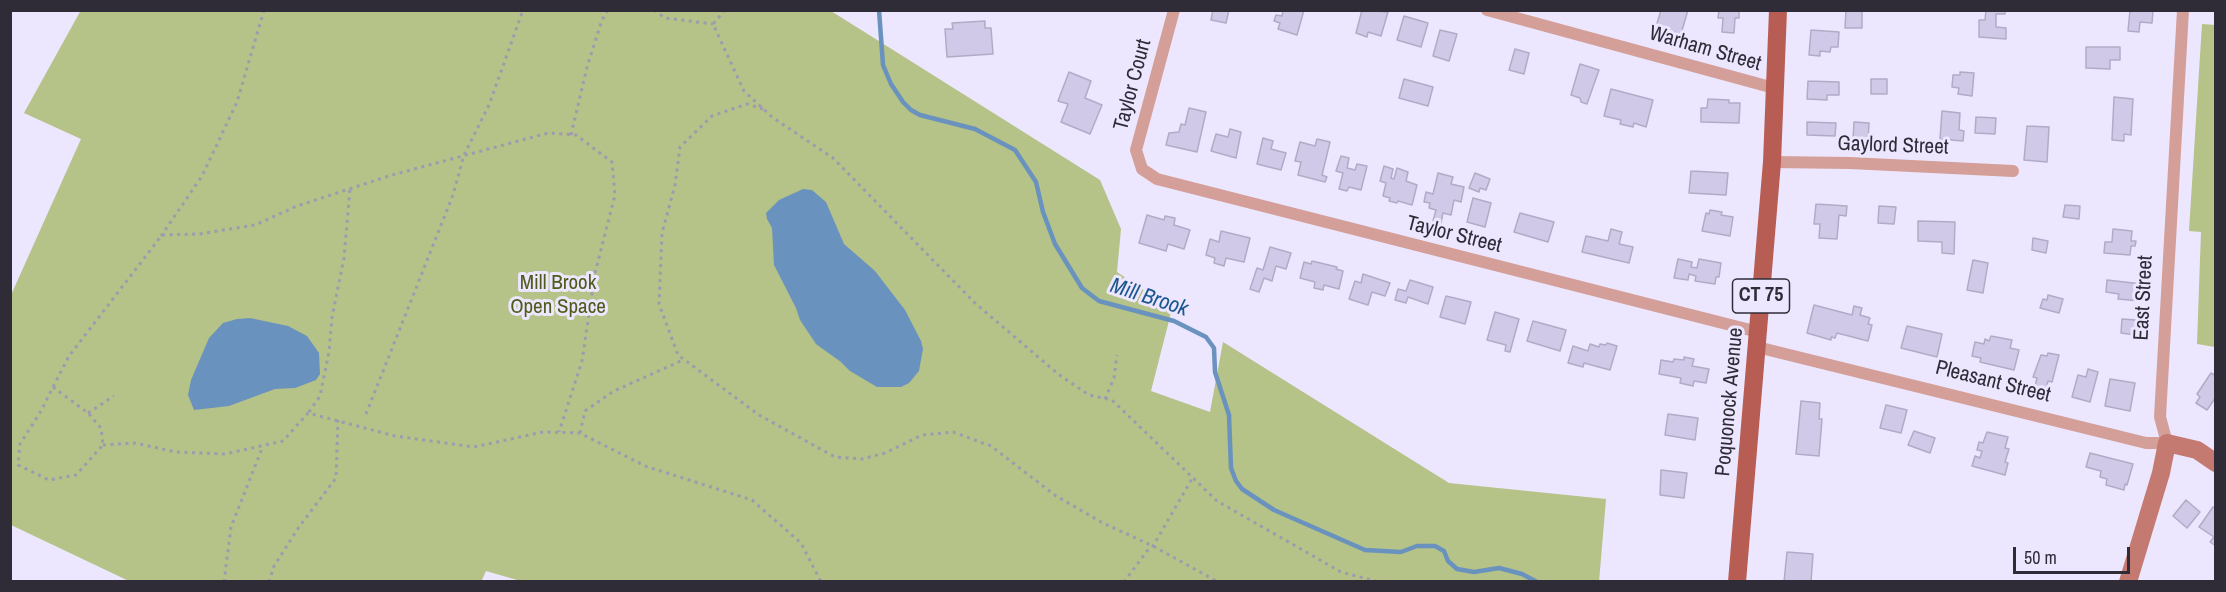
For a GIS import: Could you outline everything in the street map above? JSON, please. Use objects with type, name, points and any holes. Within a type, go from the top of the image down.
[{"type":"main road","name":"Poquonock Avenue","points":[[1737,582],[1772,162],[1778,10]]},
{"type":"street","name":"Taylor Court","points":[[1142,169],[1136,150],[1174,10]]},
{"type":"street","name":"Warham Street","points":[[1487,10],[1774,88]]},
{"type":"street","name":"East Street","points":[[2128,582],[2161,472],[2167,443],[2160,417],[2183,10]]},
{"type":"street","name":"Gaylord Street","points":[[1772,162],[1850,163],[2013,171]]},
{"type":"street","name":"Taylor Street","points":[[1142,169],[1157,179],[1757,339]]},
{"type":"street","name":"Pleasant Street","points":[[1757,339],[2146,442],[2167,443],[2197,450],[2216,462]]},
{"type":"path","points":[[264,10],[237,102],[202,176],[159,240],[69,356],[21,444],[18,465],[49,480],[76,475],[103,445],[135,443],[176,452],[225,454],[283,441],[320,396],[344,258],[350,189]]},
{"type":"path","points":[[366,414],[453,195],[464,155],[489,105],[523,10]]},
{"type":"path","points":[[571,135],[587,67],[602,20],[608,10]]},
{"type":"path","points":[[654,10],[665,18],[713,24]]},
{"type":"path","points":[[713,24],[725,10]]},
{"type":"path","points":[[713,24],[744,91],[763,109],[833,158],[975,303],[1050,367],[1089,395],[1112,400],[1217,501],[1341,572],[1379,582]]},
{"type":"path","points":[[763,109],[747,104],[712,116],[680,147],[675,185],[662,233],[659,304],[678,356],[759,415],[835,457],[862,459],[885,453],[922,435],[953,432],[991,446],[1056,496],[1103,523],[1153,546],[1218,582]]},
{"type":"path","points":[[159,240],[162,235],[199,234],[255,225],[297,206],[464,155],[548,133],[576,135],[612,162],[615,195],[595,273],[582,361],[559,432]]},
{"type":"path","points":[[1105,399],[1114,378],[1117,355]]},
{"type":"path","points":[[580,433],[585,411],[614,391],[683,360]]},
{"type":"path","points":[[54,387],[88,412],[102,428],[103,445]]},
{"type":"path","points":[[88,412],[114,396]]},
{"type":"path","points":[[308,413],[395,436],[474,447],[543,432],[580,433],[645,466],[752,500],[801,543],[821,582]]},
{"type":"path","points":[[269,582],[280,556],[336,478],[338,420]]},
{"type":"path","points":[[224,582],[231,527],[264,445]]},
{"type":"path","points":[[1124,582],[1153,546],[1193,477]]},
{"type":"green space","name":"Mill Brook Open Space","points":[[81,10],[831,11],[1100,180],[1121,229],[1117,272],[1172,309],[1151,391],[1210,412],[1223,342],[1449,483],[1606,499],[1599,582],[524,582],[486,571],[481,582],[131,582],[11,525],[11,295],[81,139],[24,113]]},
{"type":"green space","points":[[2202,24],[2216,25],[2215,347],[2197,344],[2201,232],[2189,231]]},
{"type":"water","points":[[803,189],[812,190],[826,202],[844,244],[875,271],[905,310],[923,349],[919,371],[909,383],[901,387],[877,387],[850,371],[816,344],[800,320],[774,265],[772,228],[766,213],[779,200]]},
{"type":"water","points":[[250,318],[288,326],[307,336],[319,353],[320,374],[316,380],[295,388],[275,389],[229,406],[194,410],[188,395],[191,380],[209,338],[223,323]]},
{"type":"building","points":[[1213,10],[1229,10],[1226,23],[1211,20]]},
{"type":"building","points":[[1283,10],[1304,10],[1297,35],[1278,29],[1280,23],[1274,21],[1276,15],[1282,16]]},
{"type":"building","points":[[1362,10],[1388,12],[1381,36],[1368,32],[1367,37],[1356,33]]},
{"type":"building","points":[[1661,10],[1688,10],[1681,34],[1656,27]]},
{"type":"building","points":[[1719,10],[1739,10],[1739,18],[1735,18],[1734,33],[1722,32],[1723,18],[1718,18]]},
{"type":"building","points":[[1846,10],[1862,10],[1862,28],[1845,28]]},
{"type":"building","points":[[1986,10],[2005,10],[2005,14],[1996,14],[1996,27],[2006,28],[2006,39],[1979,37],[1979,20],[1985,20]]},
{"type":"building","points":[[2130,10],[2153,10],[2152,23],[2140,22],[2139,32],[2128,31]]},
{"type":"building","points":[[1404,16],[1428,23],[1421,47],[1397,40]]},
{"type":"building","points":[[985,21],[985,28],[991,28],[993,54],[947,57],[945,29],[953,29],[952,23]]},
{"type":"building","points":[[1440,30],[1457,34],[1449,61],[1433,56]]},
{"type":"building","points":[[1811,30],[1839,32],[1838,47],[1831,47],[1830,52],[1820,51],[1820,56],[1809,55]]},
{"type":"building","points":[[2086,47],[2120,47],[2120,60],[2110,60],[2110,69],[2086,68]]},
{"type":"building","points":[[1515,49],[1529,53],[1524,74],[1509,70]]},
{"type":"building","points":[[1580,64],[1599,70],[1587,104],[1571,95]]},
{"type":"building","points":[[1069,72],[1091,81],[1085,98],[1102,105],[1090,134],[1061,122],[1068,104],[1058,101]]},
{"type":"building","points":[[1960,72],[1974,73],[1972,96],[1958,94],[1959,88],[1952,87],[1953,75],[1960,75]]},
{"type":"building","points":[[1404,79],[1433,87],[1428,106],[1399,98]]},
{"type":"building","points":[[1871,79],[1887,79],[1887,94],[1871,94]]},
{"type":"building","points":[[1808,81],[1839,82],[1839,95],[1827,95],[1827,100],[1807,99]]},
{"type":"building","points":[[1611,89],[1653,100],[1646,127],[1634,123],[1633,127],[1620,124],[1621,120],[1604,116]]},
{"type":"building","points":[[2114,97],[2133,99],[2131,135],[2124,134],[2124,141],[2112,140]]},
{"type":"building","points":[[1708,99],[1740,103],[1739,123],[1701,122],[1701,108],[1707,108]]},
{"type":"building","points":[[1189,108],[1206,112],[1197,152],[1166,145],[1169,133],[1179,132],[1181,124],[1185,125]]},
{"type":"building","points":[[1942,111],[1960,113],[1959,130],[1964,131],[1963,141],[1940,139]]},
{"type":"building","points":[[1976,117],[1996,118],[1995,134],[1975,133]]},
{"type":"building","points":[[1807,122],[1836,123],[1835,136],[1807,135]]},
{"type":"building","points":[[1854,122],[1869,123],[1868,141],[1853,140]]},
{"type":"building","points":[[2027,126],[2049,127],[2047,162],[2024,160]]},
{"type":"building","points":[[1230,129],[1241,132],[1236,158],[1211,151],[1216,134],[1228,137]]},
{"type":"building","points":[[1263,138],[1273,141],[1271,149],[1286,153],[1281,170],[1257,164]]},
{"type":"building","points":[[1317,139],[1330,142],[1322,175],[1327,177],[1325,182],[1298,175],[1301,162],[1295,161],[1300,142],[1315,146]]},
{"type":"building","points":[[1341,156],[1349,158],[1347,168],[1355,170],[1357,164],[1367,166],[1361,190],[1349,187],[1347,191],[1339,189],[1343,173],[1336,171]]},
{"type":"building","points":[[1384,166],[1393,169],[1391,178],[1394,179],[1397,168],[1408,172],[1406,181],[1417,185],[1412,205],[1389,201],[1390,198],[1383,196],[1386,183],[1380,181]]},
{"type":"building","points":[[1691,171],[1728,173],[1726,195],[1689,193]]},
{"type":"building","points":[[1438,173],[1453,177],[1451,184],[1464,187],[1461,202],[1454,200],[1451,215],[1443,213],[1441,223],[1433,221],[1436,210],[1429,208],[1430,203],[1424,202],[1426,192],[1433,194]]},
{"type":"building","points":[[1475,173],[1490,179],[1486,190],[1480,188],[1479,192],[1469,188]]},
{"type":"building","points":[[1473,198],[1491,203],[1485,227],[1467,222]]},
{"type":"building","points":[[1816,204],[1847,206],[1846,216],[1839,215],[1837,239],[1819,238],[1820,224],[1814,224]]},
{"type":"building","points":[[2065,205],[2080,206],[2079,219],[2063,217]]},
{"type":"building","points":[[1879,206],[1896,207],[1894,224],[1878,223]]},
{"type":"building","points":[[1710,210],[1733,217],[1730,236],[1702,231],[1706,213],[1709,214]]},
{"type":"building","points":[[1520,213],[1554,222],[1548,242],[1514,232]]},
{"type":"building","points":[[1147,215],[1164,220],[1165,216],[1175,218],[1174,225],[1190,230],[1184,249],[1168,244],[1166,251],[1139,243]]},
{"type":"building","points":[[1918,221],[1955,222],[1954,254],[1942,253],[1942,242],[1918,241]]},
{"type":"building","points":[[1611,229],[1622,232],[1619,244],[1633,247],[1629,263],[1582,252],[1586,236],[1608,241]]},
{"type":"building","points":[[2113,229],[2132,231],[2131,241],[2136,241],[2135,246],[2131,246],[2130,255],[2104,253],[2105,242],[2112,242]]},
{"type":"building","points":[[1221,231],[1250,238],[1244,262],[1226,258],[1224,266],[1214,263],[1215,258],[1206,255],[1210,239],[1219,242]]},
{"type":"building","points":[[2033,238],[2048,241],[2046,253],[2032,250]]},
{"type":"building","points":[[1270,247],[1291,253],[1286,269],[1276,266],[1272,281],[1264,278],[1259,292],[1250,289],[1257,268],[1263,270]]},
{"type":"building","points":[[1678,259],[1692,262],[1691,267],[1697,268],[1699,259],[1721,263],[1719,277],[1716,277],[1715,284],[1695,281],[1696,276],[1689,274],[1688,280],[1674,278]]},
{"type":"building","points":[[1973,260],[1988,263],[1983,293],[1967,290]]},
{"type":"building","points":[[1312,261],[1337,267],[1336,269],[1343,271],[1339,289],[1324,285],[1323,290],[1314,288],[1315,282],[1300,278],[1304,262],[1311,264]]},
{"type":"building","points":[[1363,274],[1390,283],[1385,296],[1372,292],[1368,305],[1349,299],[1355,281],[1361,283]]},
{"type":"building","points":[[1410,280],[1433,287],[1428,304],[1408,297],[1406,303],[1395,300],[1398,289],[1406,291]]},
{"type":"building","points":[[2107,280],[2142,284],[2140,301],[2118,299],[2119,294],[2106,292]]},
{"type":"building","points":[[2048,295],[2063,299],[2059,313],[2040,308],[2043,299],[2047,300]]},
{"type":"building","points":[[1446,296],[1471,302],[1465,324],[1440,317]]},
{"type":"building","points":[[1814,305],[1852,315],[1854,306],[1862,308],[1860,315],[1870,318],[1868,324],[1872,325],[1868,341],[1837,333],[1835,338],[1831,337],[1831,340],[1807,333]]},
{"type":"building","points":[[1495,312],[1519,319],[1510,352],[1505,351],[1506,345],[1487,340]]},
{"type":"building","points":[[2122,319],[2136,320],[2135,335],[2121,333]]},
{"type":"building","points":[[1533,321],[1566,330],[1560,351],[1527,341]]},
{"type":"building","points":[[1907,326],[1942,334],[1937,357],[1901,348]]},
{"type":"building","points":[[1991,336],[2012,340],[2010,348],[2019,350],[2014,370],[1980,362],[1981,358],[1972,356],[1975,342],[1984,344],[1985,339],[1989,341]]},
{"type":"building","points":[[1607,343],[1617,346],[1610,370],[1584,363],[1583,367],[1568,363],[1573,346],[1588,351],[1590,344],[1599,347],[1600,344],[1606,345]]},
{"type":"building","points":[[2048,353],[2059,355],[2052,382],[2048,381],[2046,389],[2035,387],[2037,378],[2033,377],[2041,355],[2047,356]]},
{"type":"building","points":[[1684,357],[1694,359],[1692,366],[1709,369],[1706,383],[1694,381],[1693,386],[1680,383],[1681,378],[1659,374],[1661,360],[1673,362],[1674,359],[1684,360]]},
{"type":"building","points":[[2088,369],[2098,372],[2090,402],[2072,397],[2078,375],[2086,377]]},
{"type":"building","points":[[2211,373],[2216,376],[2216,397],[2207,410],[2196,403],[2200,397],[2197,394]]},
{"type":"building","points":[[2110,379],[2135,383],[2130,411],[2105,406]]},
{"type":"building","points":[[1801,401],[1820,403],[1819,419],[1822,419],[1819,456],[1796,454]]},
{"type":"building","points":[[1886,405],[1907,410],[1901,433],[1880,428]]},
{"type":"building","points":[[1668,414],[1698,418],[1695,440],[1665,435]]},
{"type":"building","points":[[1914,431],[1935,438],[1930,453],[1908,445]]},
{"type":"building","points":[[1987,432],[2008,437],[2005,448],[2009,449],[2005,462],[2008,463],[2005,475],[1972,466],[1975,456],[1980,458],[1982,451],[1977,450],[1979,442],[1983,443]]},
{"type":"building","points":[[2090,453],[2133,464],[2124,490],[2106,485],[2107,479],[2100,477],[2101,471],[2086,467]]},
{"type":"building","points":[[1661,470],[1687,473],[1684,498],[1660,495]]},
{"type":"building","points":[[2186,500],[2200,512],[2187,528],[2173,516]]},
{"type":"building","points":[[2213,507],[2216,509],[2216,546],[2210,542],[2214,537],[2199,527]]},
{"type":"building","points":[[1787,552],[1813,554],[1811,582],[1784,582]]},
{"type":"waterway","name":"Mill Brook","points":[[879,10],[883,65],[891,84],[903,102],[920,115],[975,129],[1015,150],[1036,182],[1043,212],[1055,244],[1082,288],[1099,301],[1174,321],[1206,337],[1214,348],[1215,372],[1229,415],[1231,468],[1242,489],[1274,510],[1365,550],[1401,552],[1417,546],[1435,546],[1444,551],[1448,561],[1457,569],[1474,572],[1499,568],[1522,574],[1537,582]]}]
